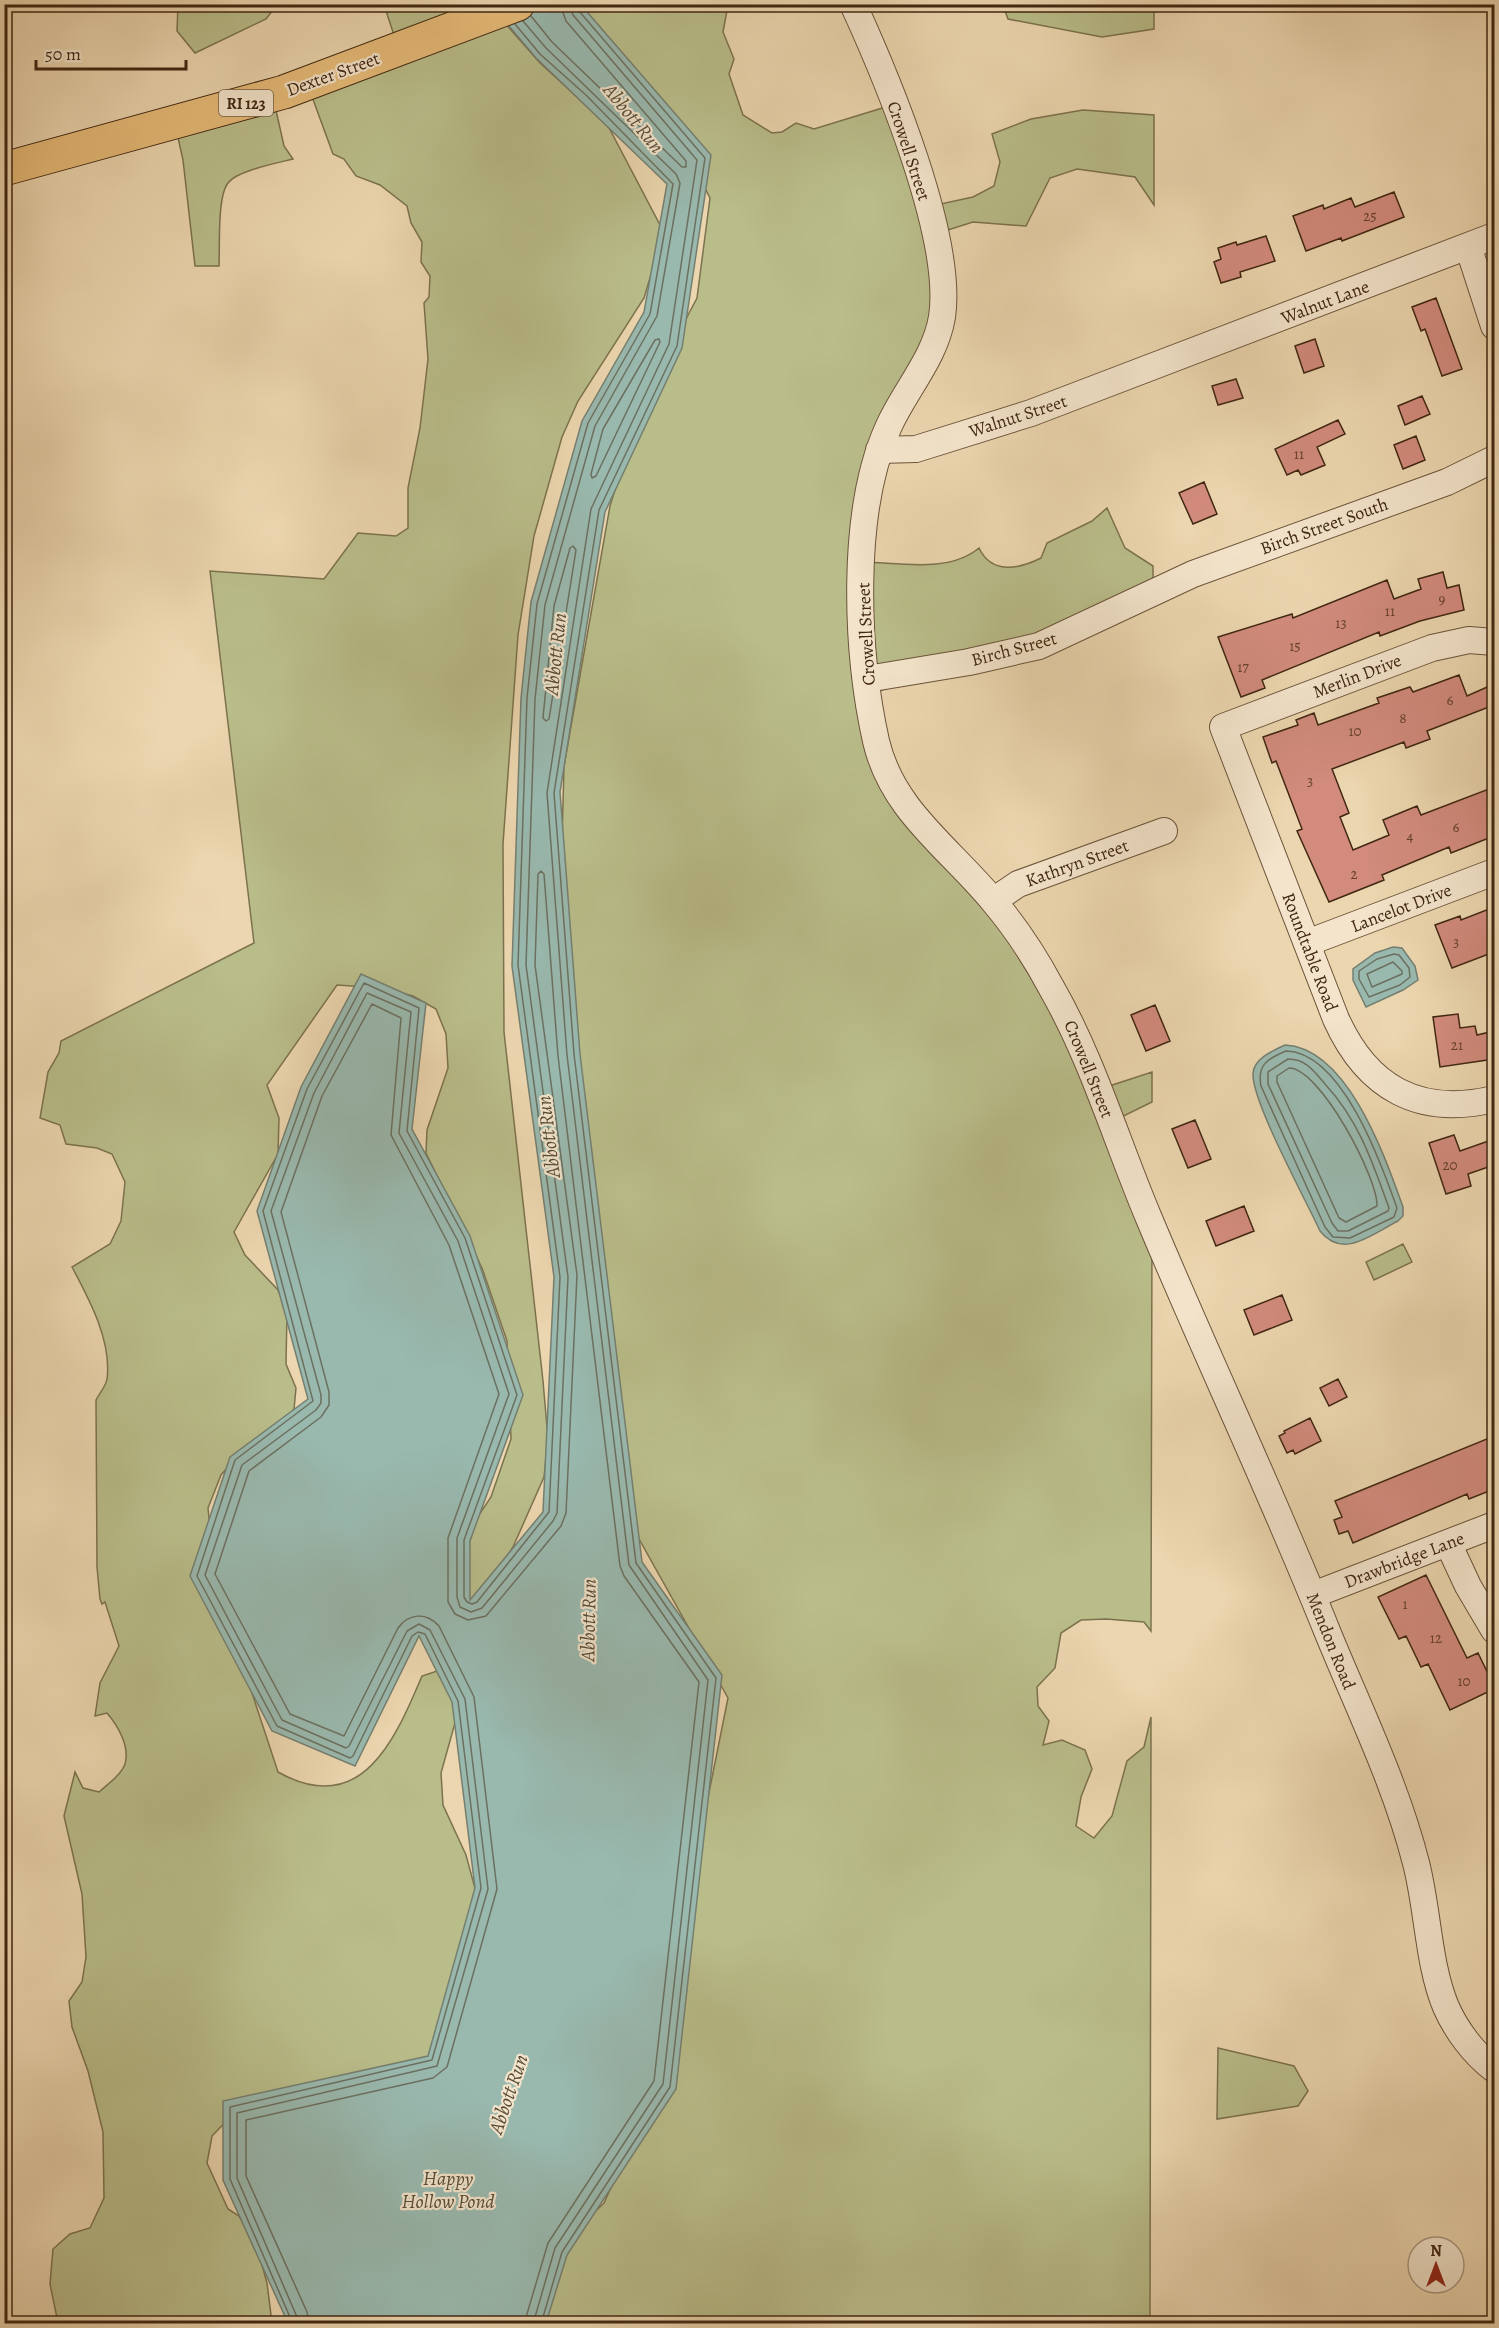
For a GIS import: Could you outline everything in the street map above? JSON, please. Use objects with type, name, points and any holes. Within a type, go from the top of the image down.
[{"type":"main road","name":"Dexter Street","points":[[4,170],[284,92],[518,4]]},
{"type":"street","name":"Crowell Street","points":[[853,4],[901,122],[917,172],[938,249],[944,299],[935,343],[899,405],[870,475],[864,527],[862,594],[867,679],[877,745],[884,768],[896,792],[924,829],[993,901],[1037,963],[1066,1014],[1148,1215]]},
{"type":"street","name":"Walnut Lane","points":[[1155,368],[1494,236]]},
{"type":"street","points":[[1468,246],[1494,326]]},
{"type":"street","name":"Walnut Street","points":[[879,450],[902,452],[916,449],[1031,413],[1155,368]]},
{"type":"street","name":"Birch Street South","points":[[1153,593],[1219,564],[1447,482],[1494,459]]},
{"type":"street","name":"Birch Street","points":[[867,679],[969,662],[1039,646],[1153,593]]},
{"type":"street","name":"Merlin Drive","points":[[1223,727],[1432,648],[1469,640],[1494,642]]},
{"type":"street","name":"Roundtable Road","points":[[1223,727],[1306,944],[1344,1036],[1365,1067],[1394,1091],[1409,1097],[1434,1102],[1466,1103],[1494,1099]]},
{"type":"street","name":"Kathryn Street","points":[[993,901],[1018,884],[1164,831]]},
{"type":"street","name":"Lancelot Drive","points":[[1306,944],[1494,872]]},
{"type":"street","name":"Mendon Road","points":[[1148,1215],[1313,1595],[1407,1833],[1416,1863],[1446,2006],[1471,2047],[1494,2069]]},
{"type":"street","name":"Drawbridge Lane","points":[[1313,1595],[1494,1525]]},
{"type":"street","points":[[1448,1543],[1468,1586],[1494,1630]]},
{"type":"green space","points":[[178,4],[277,5],[266,19],[195,53],[177,31]]},
{"type":"green space","points":[[384,5],[489,5],[540,63],[607,124],[660,225],[658,251],[644,298],[578,401],[562,437],[534,536],[518,635],[503,844],[504,1032],[543,1381],[548,1439],[544,1477],[513,1547],[471,1612],[452,1629],[473,1524],[491,1497],[511,1439],[507,1341],[482,1268],[426,1153],[427,1130],[448,1068],[446,1034],[436,1009],[413,996],[381,988],[337,985],[267,1085],[279,1118],[278,1154],[234,1232],[245,1255],[278,1290],[287,1313],[286,1364],[296,1388],[294,1409],[278,1433],[236,1458],[221,1475],[208,1508],[213,1560],[250,1687],[278,1772],[307,1784],[332,1786],[353,1779],[371,1766],[386,1747],[400,1725],[422,1676],[437,1671],[452,1677],[455,1723],[441,1773],[443,1805],[466,1855],[476,1892],[426,2073],[237,2110],[212,2136],[207,2163],[228,2209],[239,2216],[254,2236],[267,2283],[272,2323],[58,2323],[50,2284],[53,2249],[70,2234],[90,2228],[104,2198],[103,2132],[88,2071],[72,2027],[69,2001],[82,1982],[86,1957],[82,1894],[64,1816],[75,1772],[83,1788],[99,1792],[121,1772],[126,1757],[122,1737],[111,1718],[107,1713],[95,1716],[100,1683],[119,1646],[105,1602],[102,1604],[100,1599],[97,1567],[96,1400],[106,1382],[108,1365],[98,1321],[72,1267],[110,1244],[121,1221],[125,1182],[112,1154],[97,1148],[66,1144],[60,1125],[40,1118],[48,1072],[59,1053],[61,1041],[254,943],[210,571],[324,579],[358,533],[396,536],[408,528],[408,488],[420,428],[428,359],[424,303],[429,297],[430,276],[421,262],[422,242],[411,223],[407,206],[380,185],[356,176],[344,159],[333,154],[311,94],[401,56]]},
{"type":"green space","points":[[574,5],[728,5],[723,32],[734,59],[729,74],[743,115],[772,133],[782,132],[796,123],[814,129],[889,106],[927,207],[973,197],[994,186],[1000,162],[992,134],[1031,119],[1083,110],[1154,115],[1154,205],[1135,177],[1077,169],[1050,178],[1026,226],[973,222],[932,235],[935,341],[879,443],[864,562],[939,564],[967,556],[979,548],[984,557],[999,566],[1024,565],[1041,558],[1047,543],[1092,521],[1107,508],[1125,548],[1153,566],[1153,595],[1006,649],[876,692],[877,749],[989,901],[1100,1089],[1152,1072],[1152,1102],[1111,1122],[1152,1227],[1151,1631],[1144,1622],[1081,1620],[1061,1633],[1055,1668],[1037,1687],[1038,1706],[1049,1721],[1043,1745],[1062,1740],[1085,1750],[1092,1769],[1081,1797],[1076,1826],[1094,1838],[1112,1816],[1127,1761],[1144,1747],[1151,1717],[1150,2323],[522,2324],[551,2253],[604,2203],[626,2154],[685,1912],[728,1698],[634,1530],[560,915],[564,766],[610,506],[643,400],[697,298],[710,198],[672,125]]},
{"type":"green space","points":[[1003,5],[1154,5],[1154,29],[1102,37],[1008,19]]},
{"type":"green space","points":[[275,106],[284,146],[293,159],[248,171],[228,183],[222,199],[219,266],[195,266],[183,160],[177,133]]},
{"type":"green space","points":[[1403,1244],[1412,1262],[1374,1280],[1366,1262]]},
{"type":"green space","points":[[1218,2048],[1294,2066],[1308,2091],[1298,2106],[1217,2119]]},
{"type":"water","name":"Happy Hollow Pond","points":[[491,5],[581,5],[711,155],[682,348],[605,512],[560,792],[580,1054],[642,1562],[722,1675],[676,2089],[567,2255],[546,2323],[288,2323],[223,2180],[223,2101],[428,2056],[475,1888],[452,1702],[419,1636],[355,1766],[272,1731],[190,1576],[230,1457],[308,1399],[257,1211],[301,1087],[361,974],[426,1003],[412,1129],[470,1236],[523,1395],[470,1541],[470,1600],[543,1512],[554,1277],[512,966],[521,698],[531,602],[582,421],[644,312],[667,184],[536,58]]},
{"type":"water","points":[[1393,947],[1402,948],[1415,966],[1418,980],[1403,990],[1366,1007],[1353,980],[1353,969],[1375,953]]},
{"type":"water","points":[[1285,1045],[1307,1051],[1327,1065],[1345,1084],[1361,1108],[1386,1161],[1403,1207],[1403,1216],[1398,1221],[1358,1242],[1338,1244],[1320,1231],[1261,1106],[1255,1088],[1254,1069],[1265,1056]]},
{"type":"building","points":[[1394,192],[1404,217],[1342,241],[1341,238],[1306,251],[1293,216],[1323,205],[1324,209],[1351,198],[1355,207]]},
{"type":"building","points":[[1266,236],[1275,261],[1240,272],[1241,277],[1221,283],[1214,262],[1221,259],[1218,248]]},
{"type":"building","points":[[1436,298],[1462,369],[1442,376],[1425,329],[1421,331],[1412,307]]},
{"type":"building","points":[[1315,339],[1324,366],[1304,373],[1295,346]]},
{"type":"building","points":[[1236,379],[1243,398],[1218,405],[1212,386]]},
{"type":"building","points":[[1422,396],[1430,414],[1405,425],[1398,406]]},
{"type":"building","points":[[1338,420],[1345,434],[1317,447],[1325,465],[1301,475],[1298,470],[1287,475],[1275,449]]},
{"type":"building","points":[[1416,436],[1425,460],[1403,469],[1394,445]]},
{"type":"building","points":[[1204,482],[1217,514],[1193,524],[1179,493]]},
{"type":"building","points":[[1443,572],[1447,588],[1459,585],[1464,610],[1420,621],[1380,636],[1379,632],[1262,680],[1265,688],[1241,697],[1218,637],[1292,614],[1293,618],[1387,580],[1394,599],[1421,589],[1418,579]]},
{"type":"building","points":[[1459,675],[1467,696],[1494,684],[1494,705],[1427,731],[1430,739],[1406,748],[1404,742],[1332,769],[1349,813],[1340,817],[1353,850],[1389,835],[1383,820],[1417,806],[1421,815],[1494,787],[1494,836],[1451,853],[1449,847],[1382,875],[1384,880],[1329,902],[1297,831],[1302,829],[1276,761],[1272,763],[1263,737],[1298,725],[1296,720],[1314,713],[1318,725],[1379,703],[1377,698],[1410,687],[1413,692]]},
{"type":"building","points":[[1494,907],[1494,952],[1452,968],[1435,925],[1460,916],[1461,920]]},
{"type":"building","points":[[1155,1005],[1170,1041],[1146,1051],[1131,1015]]},
{"type":"building","points":[[1458,1014],[1460,1028],[1475,1026],[1477,1035],[1494,1031],[1494,1059],[1440,1067],[1433,1017]]},
{"type":"building","points":[[1195,1120],[1211,1159],[1188,1168],[1172,1129]]},
{"type":"building","points":[[1454,1135],[1460,1151],[1494,1139],[1494,1165],[1468,1174],[1471,1186],[1446,1194],[1429,1143]]},
{"type":"building","points":[[1244,1206],[1254,1231],[1216,1246],[1206,1221]]},
{"type":"building","points":[[1282,1295],[1292,1320],[1254,1335],[1244,1310]]},
{"type":"building","points":[[1338,1379],[1347,1397],[1329,1406],[1320,1388]]},
{"type":"building","points":[[1310,1418],[1321,1441],[1295,1454],[1293,1450],[1287,1453],[1279,1436],[1285,1433],[1284,1431]]},
{"type":"building","points":[[1494,1436],[1494,1489],[1469,1499],[1467,1494],[1353,1543],[1348,1531],[1339,1534],[1334,1520],[1342,1517],[1335,1501]]},
{"type":"building","points":[[1426,1575],[1467,1658],[1478,1653],[1494,1686],[1494,1689],[1450,1710],[1428,1664],[1421,1667],[1406,1636],[1399,1639],[1378,1597]]},
{"type":"water label","name":"Abbott Run","points":[[634,118]]},
{"type":"water label","name":"Abbott Run","points":[[555,654]]},
{"type":"water label","name":"Abbott Run","points":[[548,1137]]},
{"type":"water label","name":"Abbott Run","points":[[588,1620]]},
{"type":"water label","name":"Abbott Run","points":[[508,2094]]}]
